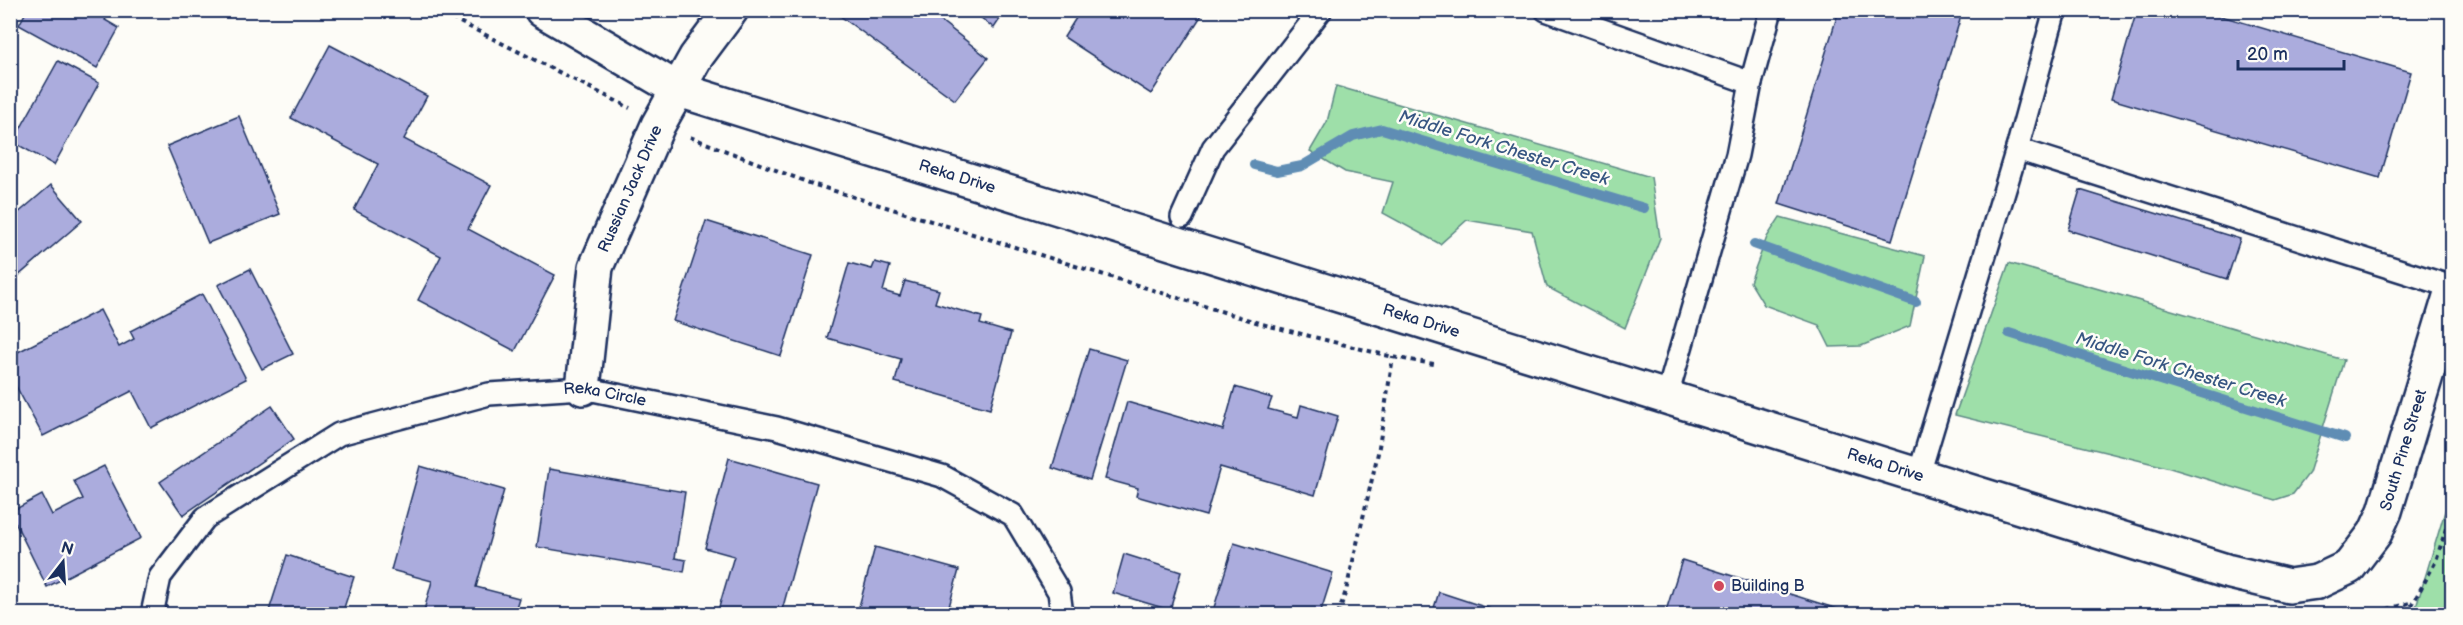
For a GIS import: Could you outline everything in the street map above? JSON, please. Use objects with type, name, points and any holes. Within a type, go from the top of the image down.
[{"type":"street","name":"Reka Drive","points":[[542,10],[679,90],[1400,316],[1668,396],[2263,581],[2289,586],[2317,582]]},
{"type":"street","name":"Russian Jack Drive","points":[[583,388],[596,267],[658,125],[696,57],[731,10]]},
{"type":"street","name":"South Pine Street","points":[[2317,582],[2349,567],[2375,533],[2385,511],[2452,289]]},
{"type":"lane","points":[[1182,217],[1213,148],[1321,10]]},
{"type":"lane","points":[[1546,10],[1751,83]]},
{"type":"lane","points":[[1668,396],[1737,155],[1751,83],[1771,10]]},
{"type":"lane","points":[[1919,474],[2017,149],[2055,10]]},
{"type":"lane","points":[[2017,149],[2452,289]]},
{"type":"lane","name":"Reka Circle","points":[[152,615],[160,577],[205,518],[339,434],[489,394],[583,388],[777,428],[942,476],[1013,515],[1059,592],[1062,615]]},
{"type":"path","points":[[1338,615],[1346,591],[1378,453],[1393,357]]},
{"type":"path","points":[[2407,615],[2436,561],[2452,509]]},
{"type":"path","points":[[2370,615],[2414,602]]},
{"type":"green space","points":[[1336,86],[1651,177],[1660,238],[1625,328],[1547,287],[1532,231],[1467,220],[1440,244],[1383,213],[1393,182],[1345,172],[1310,151],[1327,122]]},
{"type":"green space","points":[[1780,217],[1925,256],[1910,326],[1861,346],[1830,347],[1819,325],[1764,305],[1750,282],[1767,237]]},
{"type":"green space","points":[[2009,263],[2344,360],[2309,473],[2293,494],[2275,500],[2170,468],[1955,415]]},
{"type":"green space","points":[[2452,488],[2452,614],[2414,614]]},
{"type":"building","points":[[27,10],[111,10],[105,20],[119,28],[97,68],[19,25]]},
{"type":"building","points":[[832,10],[927,10],[988,58],[955,100]]},
{"type":"building","points":[[971,10],[1006,10],[994,28]]},
{"type":"building","points":[[1081,10],[1205,10],[1151,94],[1064,37]]},
{"type":"building","points":[[1839,10],[1963,10],[1892,240],[1779,204]]},
{"type":"building","points":[[2137,10],[2201,10],[2411,72],[2380,178],[2111,99]]},
{"type":"building","points":[[330,45],[427,96],[404,139],[491,185],[468,229],[555,275],[515,351],[418,300],[441,256],[354,210],[378,164],[291,118]]},
{"type":"building","points":[[58,61],[99,83],[54,165],[13,142]]},
{"type":"building","points":[[239,116],[280,214],[208,243],[167,146]]},
{"type":"building","points":[[51,185],[82,221],[10,283],[10,220]]},
{"type":"building","points":[[2080,190],[2240,239],[2227,279],[2068,230]]},
{"type":"building","points":[[706,221],[813,255],[781,356],[673,321]]},
{"type":"building","points":[[875,262],[890,266],[883,291],[900,296],[905,281],[939,290],[935,303],[982,317],[980,324],[1011,333],[990,409],[895,382],[901,359],[827,338],[849,263],[872,269]]},
{"type":"building","points":[[250,269],[293,354],[262,369],[218,285]]},
{"type":"building","points":[[202,294],[246,379],[151,428],[132,391],[43,436],[10,375],[10,356],[100,310],[119,347],[134,339],[130,331]]},
{"type":"building","points":[[1089,349],[1127,360],[1090,480],[1052,468]]},
{"type":"building","points":[[1235,387],[1272,398],[1268,409],[1298,417],[1301,405],[1338,416],[1315,495],[1220,467],[1206,516],[1136,496],[1138,488],[1105,479],[1127,402],[1223,430]]},
{"type":"building","points":[[272,406],[294,439],[183,515],[160,482]]},
{"type":"building","points":[[729,458],[817,483],[781,614],[717,614],[734,556],[705,548]]},
{"type":"building","points":[[104,466],[141,538],[47,587],[10,512],[42,495],[52,515],[83,499],[74,481]]},
{"type":"building","points":[[420,466],[504,490],[476,587],[519,598],[514,614],[423,614],[432,581],[391,570]]},
{"type":"building","points":[[549,469],[685,492],[675,558],[686,560],[684,572],[537,547]]},
{"type":"building","points":[[1234,543],[1333,573],[1320,614],[1212,614]]},
{"type":"building","points":[[875,547],[959,570],[947,614],[857,614]]},
{"type":"building","points":[[1124,554],[1181,572],[1170,610],[1113,593]]},
{"type":"building","points":[[287,555],[354,577],[342,614],[268,614]]},
{"type":"building","name":"Building B","points":[[1682,560],[1847,612],[1846,614],[1665,614]]},
{"type":"building","points":[[1439,592],[1503,613],[1509,614],[1432,614]]},
{"type":"waterway","name":"Middle Fork Chester Creek","points":[[1254,165],[1277,171],[1302,166],[1353,136],[1382,129],[1644,208]]},
{"type":"waterway","name":"Middle Fork Chester Creek","points":[[1754,244],[1916,302]]},
{"type":"waterway","name":"Middle Fork Chester Creek","points":[[2009,333],[2345,438]]},
{"type":"place","name":"Building B","points":[[1719,586]]}]
